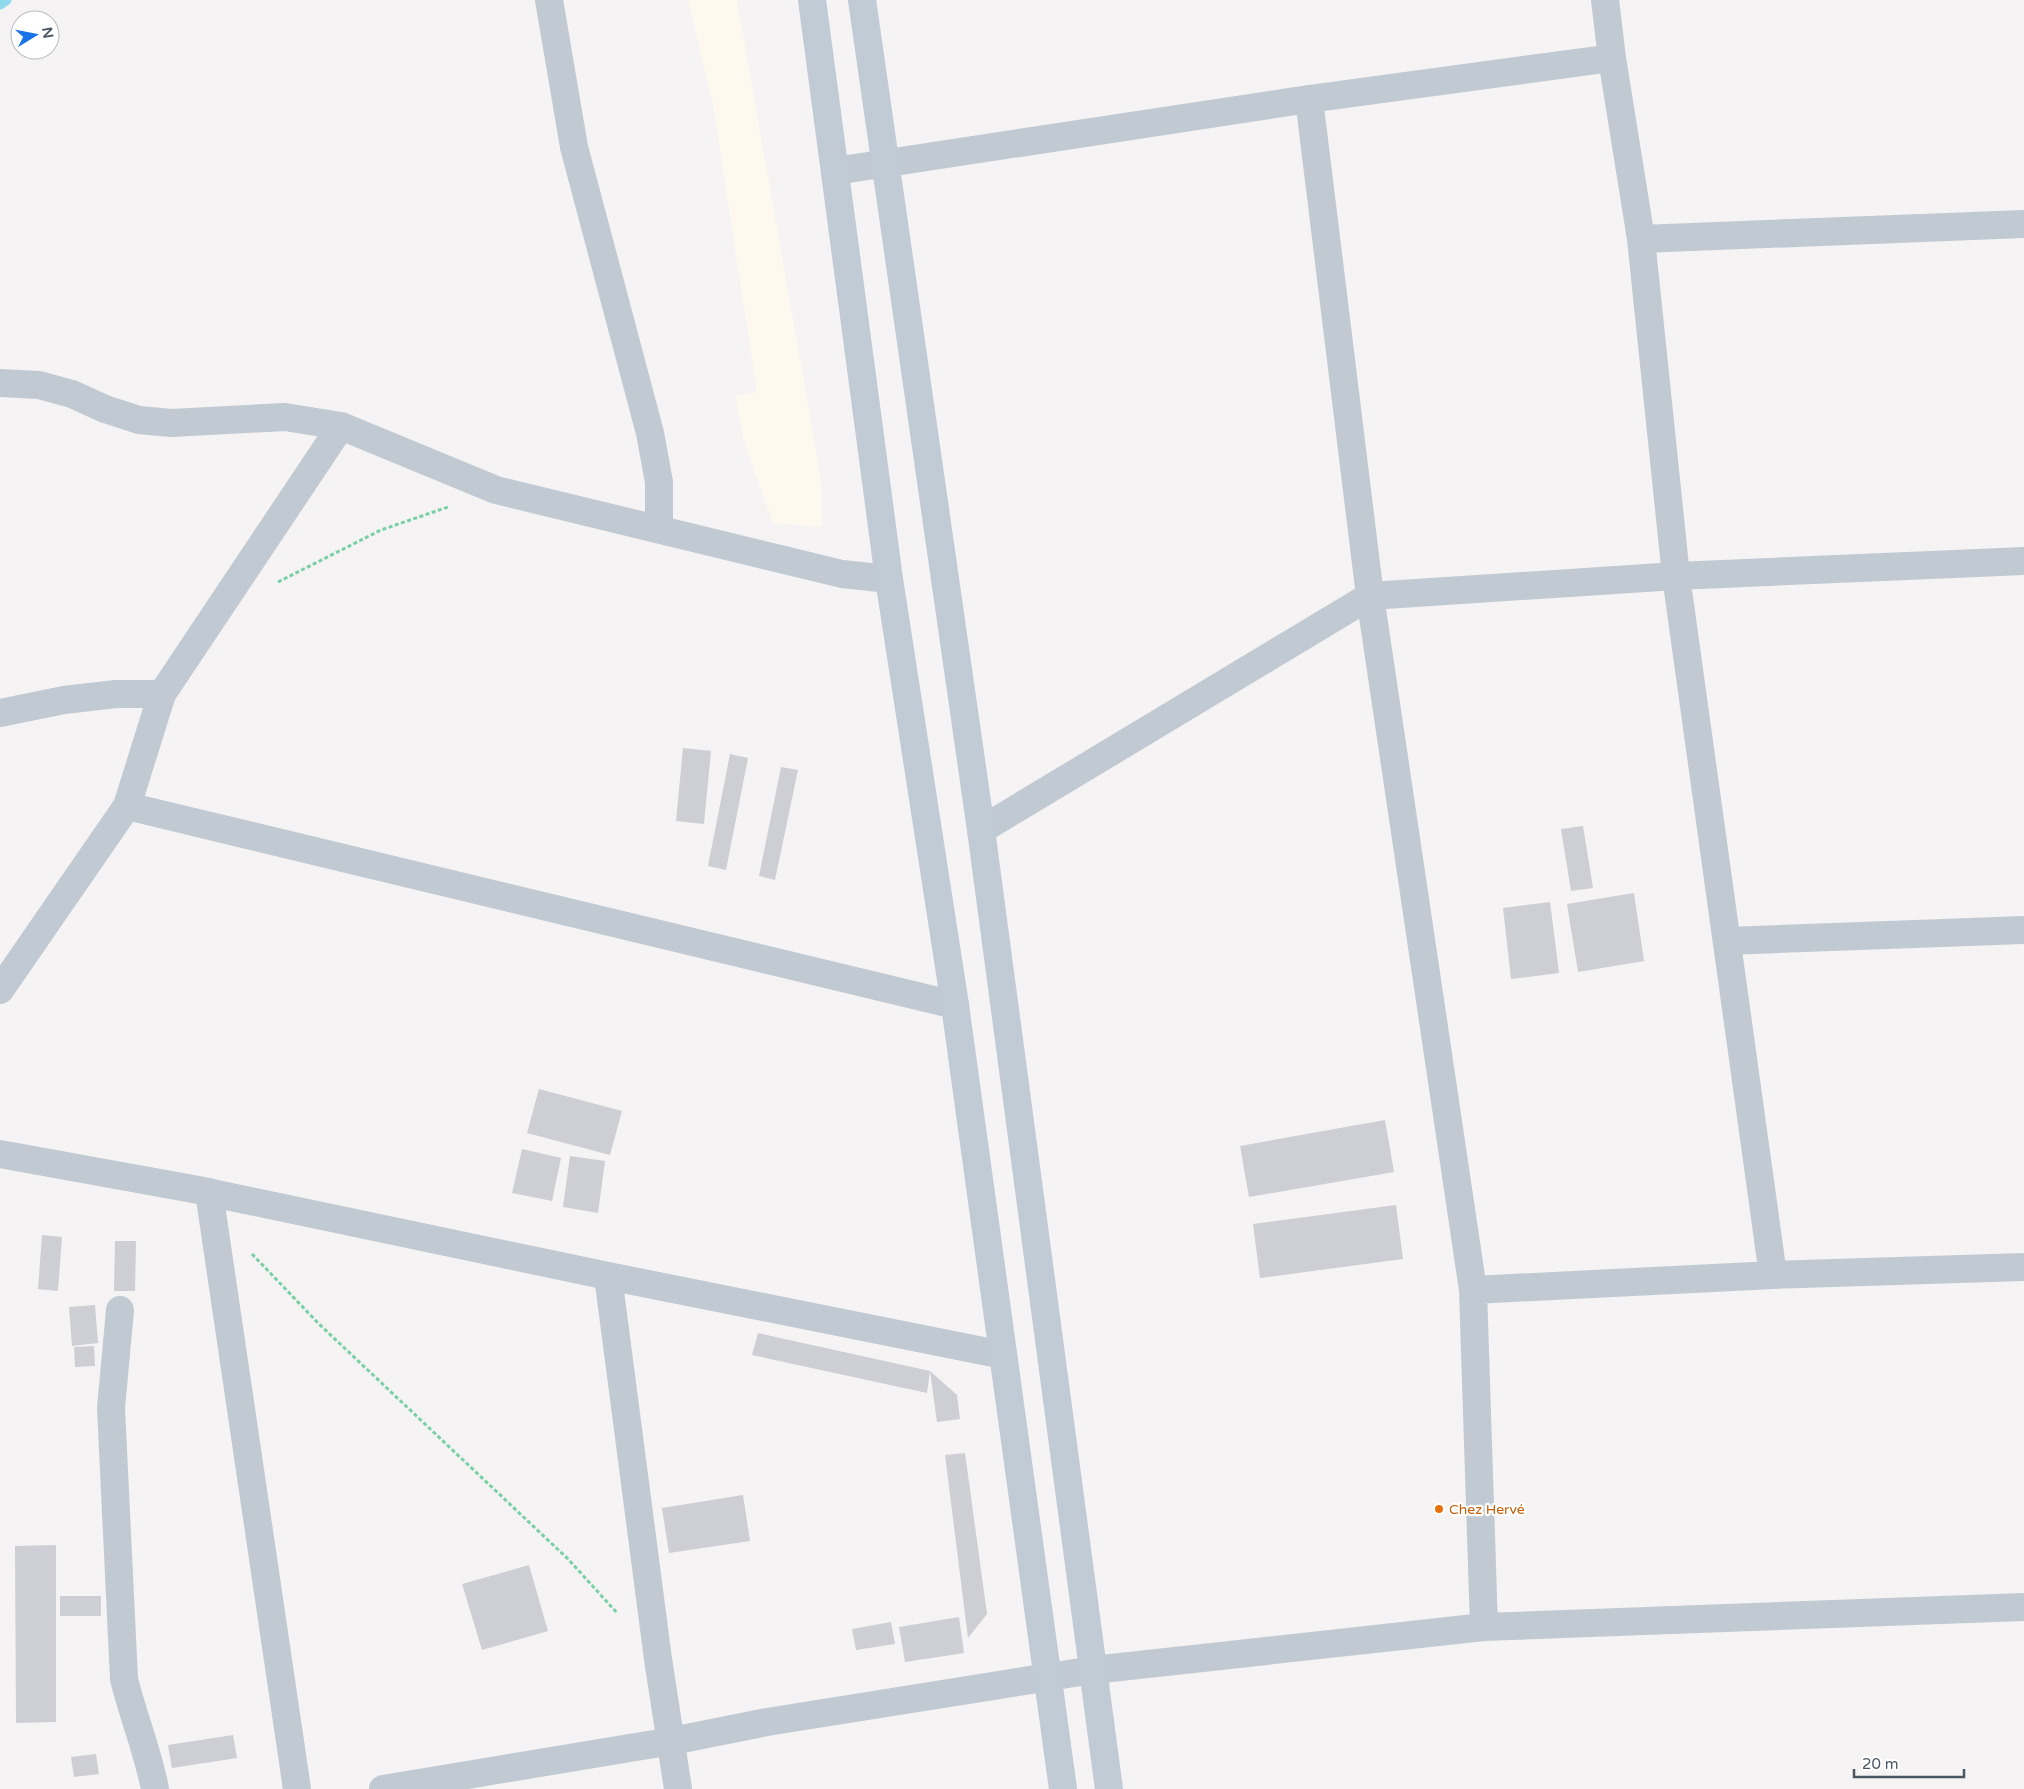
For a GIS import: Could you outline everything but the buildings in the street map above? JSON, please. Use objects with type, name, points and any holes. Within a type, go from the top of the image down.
[{"type":"street","points":[[549,0],[574,147],[650,433],[659,482],[659,529]]},
{"type":"street","points":[[812,0],[889,579],[955,1005],[1063,1789]]},
{"type":"street","points":[[862,0],[981,830],[1109,1789]]},
{"type":"street","points":[[1605,0],[1612,58],[1641,239],[1676,576],[1773,1275]]},
{"type":"street","points":[[835,171],[1309,99],[1612,58]]},
{"type":"street","points":[[1309,99],[1370,596],[1473,1290],[1484,1627]]},
{"type":"street","points":[[1641,239],[2024,224]]},
{"type":"street","points":[[0,383],[39,385],[72,394],[105,409],[139,420],[171,424],[285,417],[341,426],[496,490],[842,574],[889,579]]},
{"type":"street","points":[[0,990],[127,806],[162,694],[341,426]]},
{"type":"street","points":[[981,830],[1370,596],[1676,576],[2024,561]]},
{"type":"street","points":[[0,713],[64,700],[116,694],[162,694]]},
{"type":"street","points":[[127,806],[955,1005]]},
{"type":"street","points":[[1727,941],[2024,930]]},
{"type":"street","points":[[0,1154],[211,1203],[608,1276],[1003,1355]]},
{"type":"street","points":[[211,1203],[297,1789]]},
{"type":"street","points":[[1473,1290],[1773,1275],[2024,1267]]},
{"type":"street","points":[[608,1276],[657,1649],[678,1789]]},
{"type":"street","points":[[120,1310],[111,1408],[124,1679],[132,1714],[152,1772],[155,1789]]},
{"type":"street","points":[[383,1789],[672,1741],[767,1722],[1093,1670],[1484,1627],[2024,1607]]},
{"type":"path","points":[[276,582],[381,530],[496,490]]},
{"type":"path","points":[[211,1203],[319,1324],[568,1560],[619,1615]]},
{"type":"shaded area","points":[[688,0],[737,0],[821,479],[822,527],[773,523],[743,439],[735,396],[757,392],[713,105]]},
{"type":"waterway","points":[[0,4],[6,0]]},
{"type":"place","name":"Chez Hervé","points":[[1439,1509]]}]
